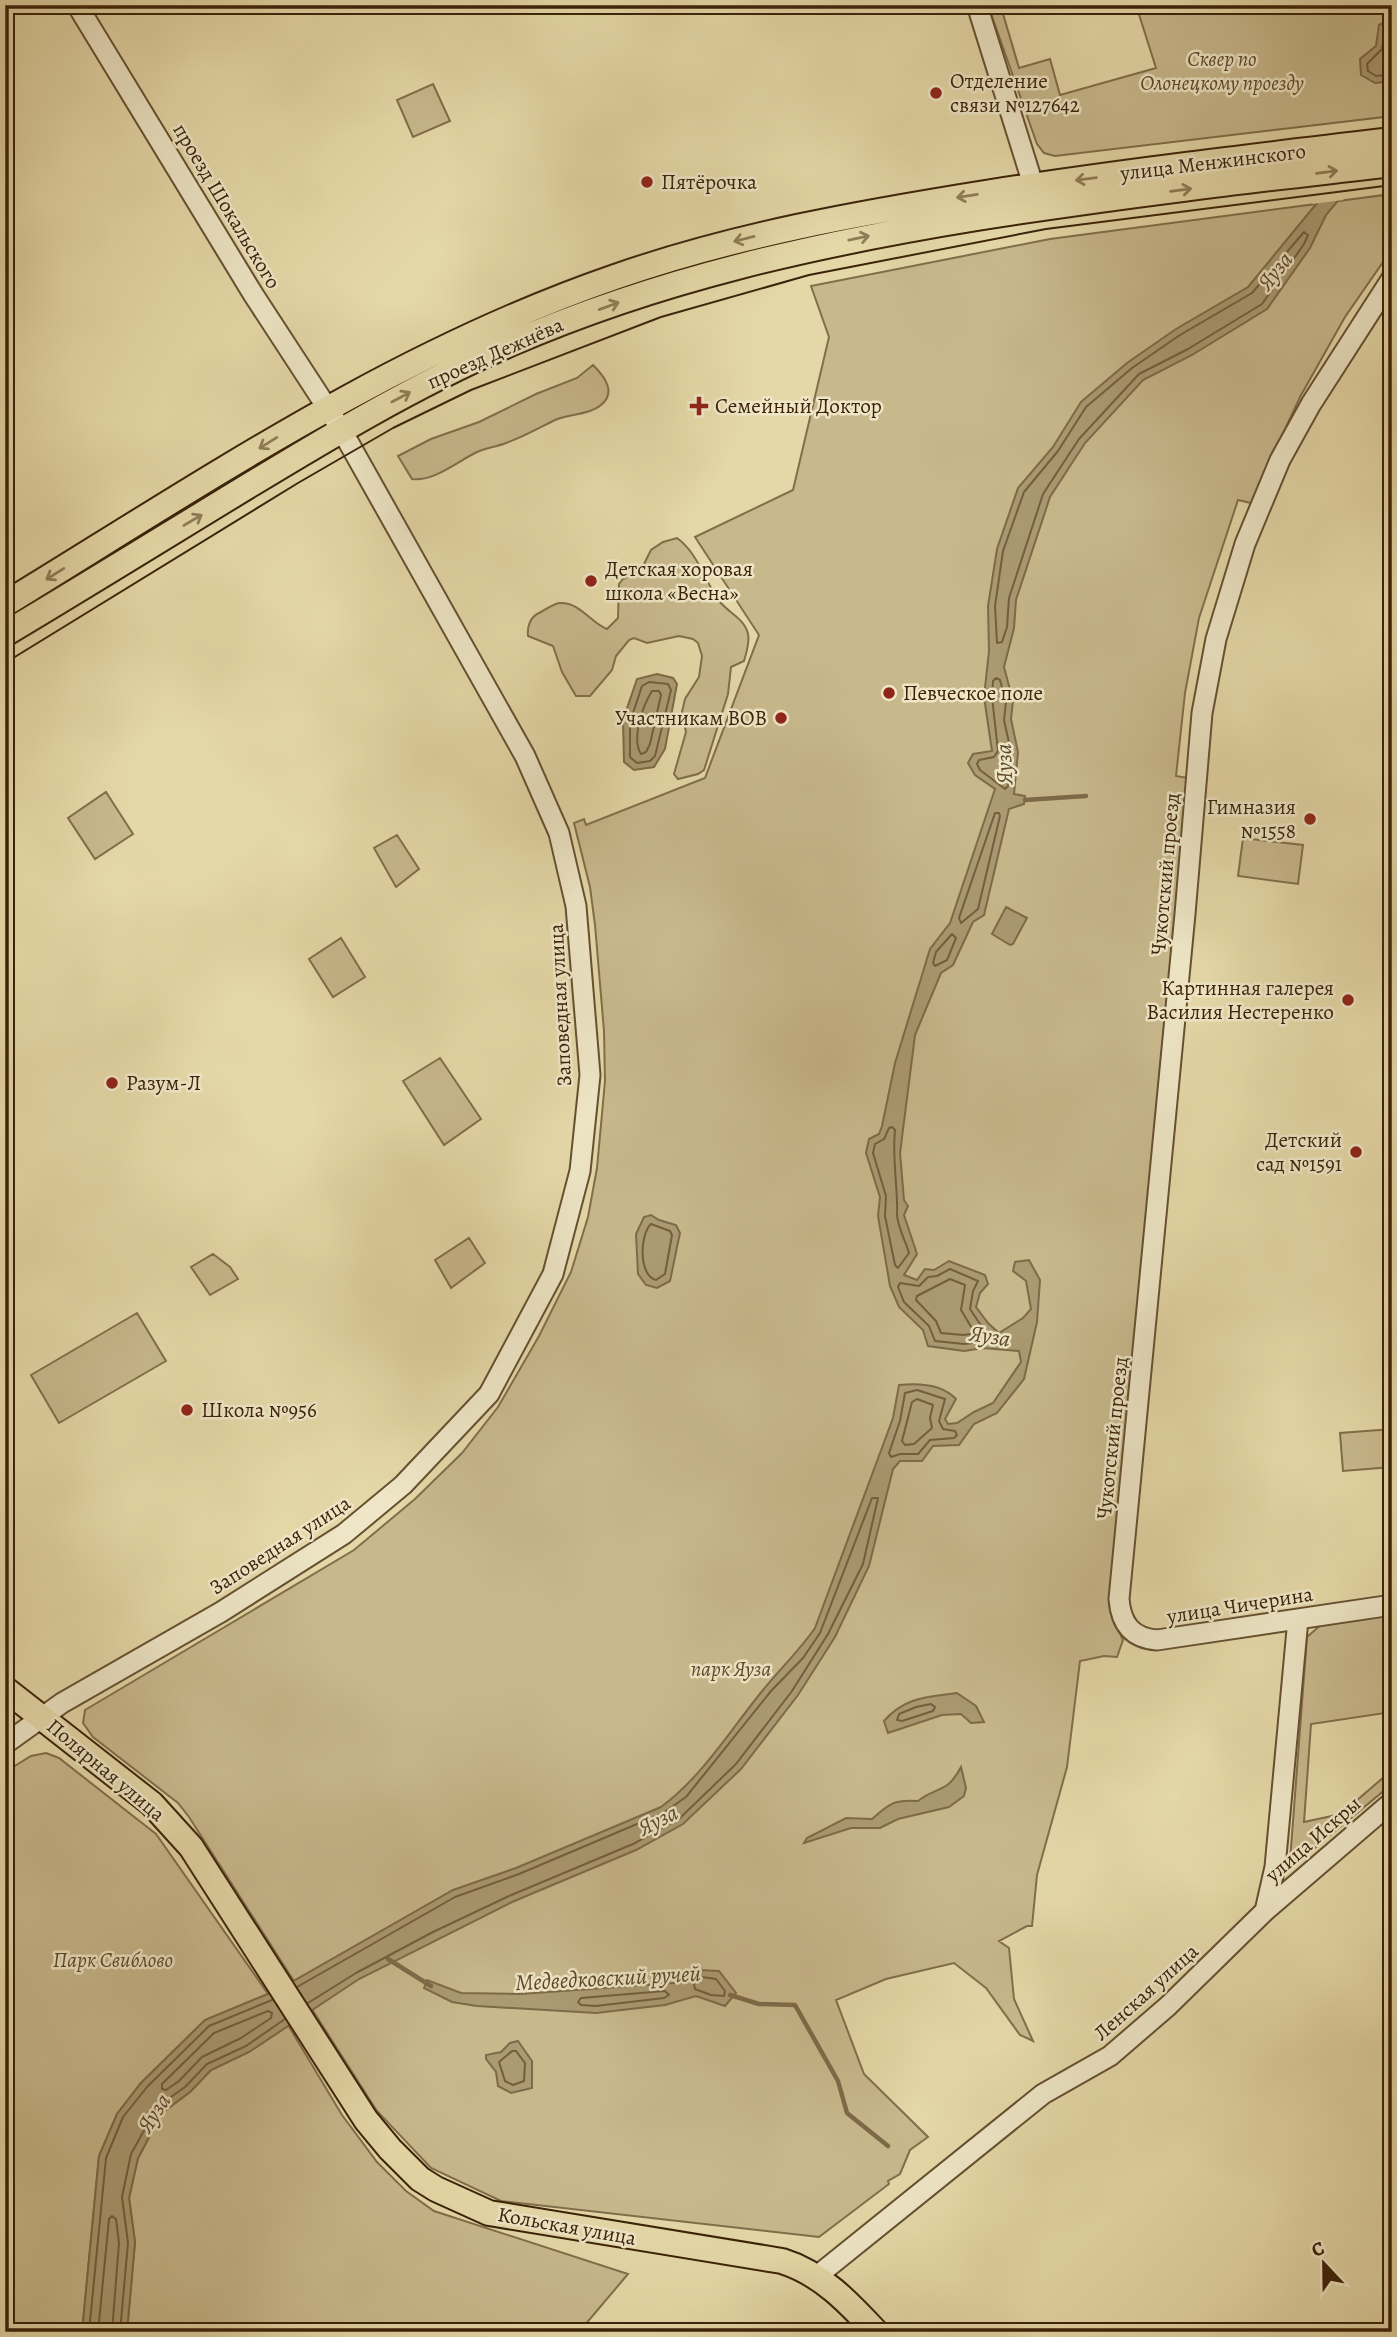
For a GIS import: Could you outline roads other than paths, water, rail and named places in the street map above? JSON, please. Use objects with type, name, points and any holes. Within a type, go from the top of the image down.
[{"type":"main road","name":"улица Менжинского","points":[[1037,197],[1276,153],[1392,140]]},
{"type":"main road","name":"улица Менжинского","points":[[1037,197],[1262,179],[1392,164]]},
{"type":"main road","name":"проезд Дежнёва","points":[[5,604],[326,408],[439,349],[616,276],[745,239],[862,212],[1037,197]]},
{"type":"main road","name":"проезд Дежнёва","points":[[5,634],[341,429],[451,370],[500,348],[658,288],[767,259],[1037,197]]},
{"type":"main road","name":"Полярная улица","points":[[5,1689],[152,1804],[172,1825]]},
{"type":"main road","name":"Кольская улица","points":[[172,1825],[191,1847],[268,1964],[366,2120],[420,2179],[489,2213],[782,2261],[802,2267],[817,2276],[876,2332]]},
{"type":"street","name":"проезд Шокальского","points":[[77,5],[253,293],[341,429]]},
{"type":"street","points":[[977,5],[1037,197]]},
{"type":"street","name":"Чукотский проезд","points":[[1119,1599],[1202,713],[1216,639],[1245,544],[1280,460],[1311,404],[1392,278]]},
{"type":"street","name":"Заповедная улица","points":[[5,1744],[62,1703],[231,1606],[344,1534],[403,1485],[489,1394],[553,1274],[580,1171],[590,1075],[588,1036],[576,906],[559,833],[526,756],[496,700],[341,429]]},
{"type":"street","name":"улица Чичерина","points":[[1119,1599],[1120,1612],[1133,1633],[1144,1639],[1157,1640],[1392,1605]]},
{"type":"street","points":[[1265,1911],[1275,1867],[1298,1619]]},
{"type":"street","name":"улица Искры","points":[[1265,1911],[1392,1802]]},
{"type":"street","name":"Ленская улица","points":[[817,2276],[1044,2094],[1110,2056],[1168,2006],[1265,1911]]},
{"type":"water","points":[[1392,18],[1392,81],[1375,83],[1361,75],[1360,59],[1376,46],[1379,25]]},
{"type":"water","name":"Яуза","points":[[1392,119],[1392,136],[1326,215],[1310,248],[1267,309],[1192,355],[1143,380],[1085,443],[1050,497],[1016,600],[1014,628],[1004,667],[1013,701],[1011,719],[1018,752],[1014,794],[1025,796],[1024,804],[1009,809],[984,915],[973,922],[953,965],[941,973],[915,1035],[900,1153],[904,1200],[908,1206],[904,1215],[917,1254],[904,1275],[917,1280],[925,1269],[934,1270],[949,1261],[985,1275],[988,1284],[980,1293],[976,1307],[999,1333],[1023,1318],[1031,1309],[1026,1281],[1013,1271],[1015,1262],[1029,1260],[1040,1280],[1037,1322],[1024,1379],[997,1413],[974,1424],[959,1445],[933,1446],[922,1461],[900,1461],[893,1469],[869,1566],[835,1637],[798,1695],[741,1769],[683,1824],[636,1850],[512,1902],[359,1979],[249,2052],[211,2070],[190,2092],[162,2113],[138,2158],[129,2198],[135,2242],[127,2332],[82,2332],[99,2156],[117,2114],[141,2083],[205,2020],[295,1980],[453,1890],[516,1868],[661,1807],[676,1795],[703,1767],[815,1628],[893,1418],[899,1385],[914,1384],[944,1390],[956,1399],[945,1419],[948,1424],[957,1423],[993,1403],[1021,1362],[1019,1351],[983,1348],[964,1351],[928,1346],[923,1330],[899,1307],[890,1286],[878,1216],[880,1197],[866,1153],[869,1139],[879,1134],[882,1126],[895,1063],[930,949],[950,923],[995,789],[975,775],[968,763],[973,754],[992,751],[984,697],[989,651],[988,606],[997,549],[1018,488],[1053,447],[1081,402],[1127,363],[1176,329],[1248,287],[1312,209]]},
{"type":"water","points":[[657,674],[673,678],[677,684],[665,749],[654,767],[634,770],[624,762],[623,720],[637,679]]},
{"type":"water","points":[[1006,907],[1027,918],[1010,945],[992,934]]},
{"type":"water","points":[[651,1215],[676,1225],[680,1233],[670,1281],[657,1288],[646,1285],[638,1274],[636,1234],[644,1217]]},
{"type":"water","points":[[957,1693],[976,1706],[984,1722],[971,1723],[961,1714],[942,1715],[888,1733],[884,1721],[900,1707],[917,1700]]},
{"type":"water","points":[[961,1767],[966,1788],[964,1796],[949,1807],[898,1819],[880,1828],[851,1828],[804,1843],[807,1838],[846,1818],[872,1819],[892,1804],[918,1801],[946,1786]]},
{"type":"water","points":[[698,1970],[719,1971],[736,1993],[725,2006],[696,1996],[665,2005],[596,2013],[477,2006],[452,2002],[424,1988],[427,1980],[461,1993],[521,1994],[687,1982]]},
{"type":"water","points":[[518,2041],[532,2061],[532,2088],[511,2093],[498,2086],[496,2072],[486,2055],[501,2052],[510,2043]]},
{"type":"waterway","points":[[1025,800],[1086,796]]},
{"type":"waterway","name":"Медведковский ручей","points":[[388,1959],[431,1986]]},
{"type":"waterway","name":"Медведковский ручей","points":[[730,1995],[759,2004],[795,2005],[838,2081],[847,2113],[888,2146]]},
{"type":"tram line","points":[[5,663],[298,483],[393,428],[471,390],[661,317],[809,275],[1046,229],[1392,185]]},
{"type":"place","name":"Отделение связи №127642","points":[[936,93]]},
{"type":"place","name":"Пятёрочка","points":[[647,182]]},
{"type":"place","name":"Семейный Доктор","points":[[699,406]]},
{"type":"place","name":"Детская хоровая школа «Весна»","points":[[591,581]]},
{"type":"place","name":"Певческое поле","points":[[889,693]]},
{"type":"place","name":"Участникам ВОВ","points":[[781,718]]},
{"type":"place","name":"Гимназия №1558","points":[[1310,819]]},
{"type":"place","name":"Картинная галерея Василия Нестеренко","points":[[1348,1000]]},
{"type":"place","name":"Разум-Л","points":[[112,1083]]},
{"type":"place","name":"Детский сад №1591","points":[[1356,1152]]},
{"type":"place","name":"Школа №956","points":[[187,1410]]},
{"type":"park label","name":"Сквер по Олонецкому проезду","points":[[1222,71]]},
{"type":"park label","name":"парк Яуза","points":[[731,1669]]},
{"type":"park label","name":"Парк Свиблово","points":[[113,1960]]}]
